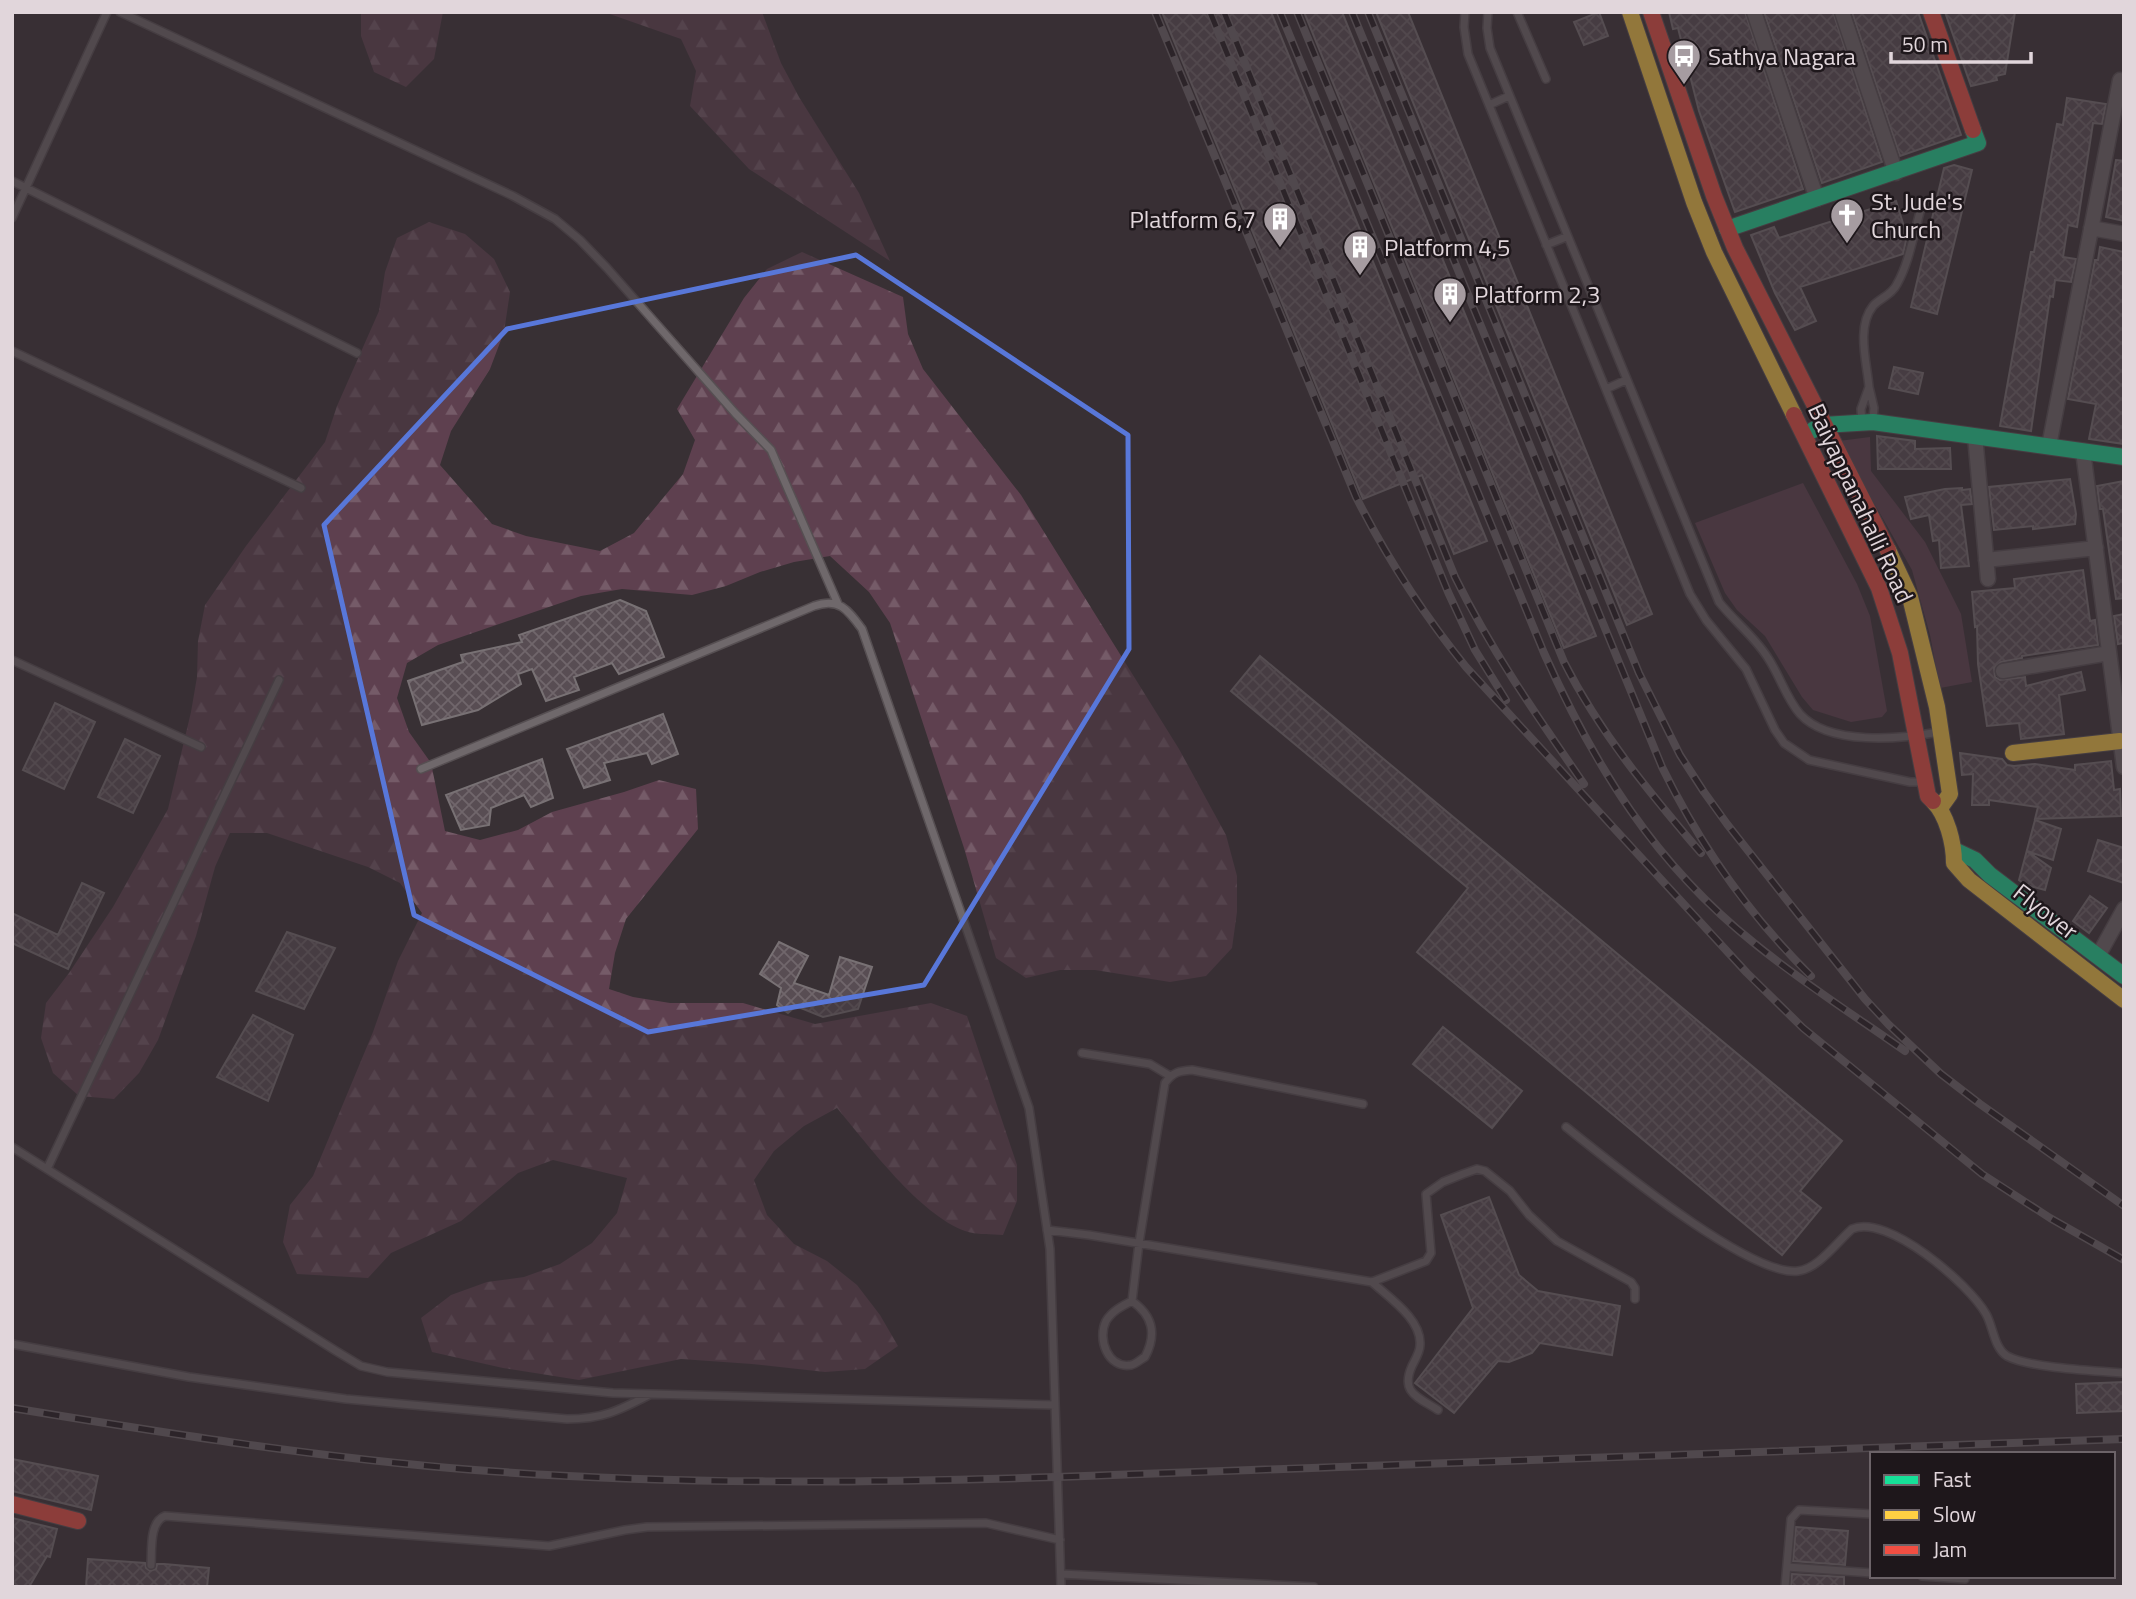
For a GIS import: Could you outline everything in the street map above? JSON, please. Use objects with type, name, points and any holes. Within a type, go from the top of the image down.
[{"type":"street","name":"Baiyappanahalli Road","points":[[1630,12],[1694,202],[1714,252],[1882,597],[1900,653],[1928,796],[1940,808],[1950,794],[1935,696],[1910,597],[1884,539],[1823,425],[1727,229],[1651,12]]},
{"type":"street","points":[[1754,12],[1817,199]]},
{"type":"street","points":[[1842,12],[1896,173]]},
{"type":"street","points":[[1727,229],[1978,143],[1931,12]]},
{"type":"street","points":[[2049,446],[2120,80]]},
{"type":"street","points":[[2091,228],[2124,234]]},
{"type":"street","points":[[1804,434],[1823,425],[1867,422],[2124,457]]},
{"type":"street","points":[[1975,436],[1988,579]]},
{"type":"street","points":[[2084,451],[2124,767]]},
{"type":"street","points":[[1986,560],[2096,548]]},
{"type":"street","points":[[2003,671],[2109,653]]},
{"type":"street","points":[[2014,753],[2120,741]]},
{"type":"street","name":"Flyover","points":[[1940,808],[1954,850],[1954,863],[1961,872],[2124,1000]]},
{"type":"street","points":[[1954,850],[1975,860],[2124,976]]},
{"type":"street","points":[[2098,956],[2124,909]]},
{"type":"street","points":[[12,1504],[78,1521]]},
{"type":"lane","points":[[12,218],[107,12]]},
{"type":"lane","points":[[120,12],[513,196],[555,219],[607,268],[771,450],[838,604]]},
{"type":"lane","points":[[1465,12],[1465,42],[1489,105],[1690,594],[1706,620],[1746,669],[1784,743],[1809,760],[1910,782],[1948,783]]},
{"type":"lane","points":[[1488,12],[1490,48],[1719,602],[1767,657],[1800,714],[1811,723],[1838,734],[1893,739],[1941,732]]},
{"type":"lane","points":[[1517,12],[1546,79]]},
{"type":"lane","points":[[1489,105],[1509,96]]},
{"type":"lane","points":[[12,181],[357,353]]},
{"type":"lane","points":[[1867,422],[1874,408],[1863,337],[1867,320],[1873,307],[1896,288],[1922,205]]},
{"type":"lane","points":[[1546,245],[1566,237]]},
{"type":"lane","points":[[12,351],[301,488]]},
{"type":"lane","points":[[1606,389],[1626,380]]},
{"type":"lane","points":[[1867,422],[1861,409],[1869,387]]},
{"type":"lane","points":[[421,769],[826,601],[838,604],[862,629],[1029,1108],[1050,1249],[1061,1587]]},
{"type":"lane","points":[[12,660],[201,747]]},
{"type":"lane","points":[[47,1168],[279,680]]},
{"type":"lane","points":[[1082,1053],[1150,1064],[1170,1076]]},
{"type":"lane","points":[[1132,1301],[1165,1083],[1170,1076],[1192,1070],[1363,1104]]},
{"type":"lane","points":[[1566,1127],[1658,1199],[1721,1241],[1769,1265],[1788,1271],[1807,1269],[1852,1229],[1860,1226],[1877,1227],[1925,1254],[1950,1272],[1987,1315],[2000,1350],[2009,1357],[2049,1366],[2124,1373]]},
{"type":"lane","points":[[12,1147],[361,1366],[387,1372],[613,1393],[1055,1405]]},
{"type":"lane","points":[[1372,1282],[1426,1261],[1431,1253],[1426,1194],[1443,1182],[1477,1169],[1510,1191],[1535,1221],[1557,1241],[1631,1282],[1635,1288],[1635,1299]]},
{"type":"lane","points":[[1047,1230],[1372,1282],[1402,1307],[1417,1331],[1420,1345],[1408,1375],[1408,1387],[1411,1393],[1438,1410]]},
{"type":"lane","points":[[1132,1301],[1146,1313],[1152,1323],[1152,1336],[1145,1357],[1131,1365],[1113,1361],[1106,1352],[1104,1331],[1106,1322],[1115,1310],[1132,1301]]},
{"type":"lane","points":[[12,1344],[189,1377],[333,1397],[567,1419],[612,1414],[650,1394]]},
{"type":"lane","points":[[1785,1587],[1791,1519],[1799,1510],[1870,1514]]},
{"type":"lane","points":[[151,1565],[155,1524],[165,1516],[549,1546],[647,1527],[986,1523],[1060,1540]]},
{"type":"lane","points":[[1787,1567],[1870,1573]]},
{"type":"lane","points":[[1061,1574],[1162,1583],[1314,1587]]},
{"type":"lane","points":[[1939,1578],[1965,1581]]},
{"type":"highlighted area","points":[[856,255],[1128,435],[1129,649],[924,985],[648,1032],[414,915],[324,525],[507,329]]},
{"type":"green space","points":[[361,12],[443,12],[434,59],[406,87],[374,72],[361,36]]},
{"type":"green space","points":[[604,12],[762,12],[781,63],[859,193],[890,261],[749,169],[690,106],[696,71],[681,39]]},
{"type":"green space","points":[[429,222],[465,234],[494,259],[510,292],[504,332],[490,369],[451,431],[440,465],[492,524],[526,536],[600,551],[634,533],[683,474],[695,440],[677,409],[744,298],[767,269],[802,252],[903,297],[908,334],[923,369],[1021,495],[1179,749],[1226,835],[1237,876],[1237,912],[1232,948],[1206,976],[1170,982],[1095,970],[1060,970],[1026,978],[996,958],[964,848],[890,623],[869,592],[830,556],[794,562],[692,595],[622,589],[581,596],[438,645],[407,663],[397,698],[409,732],[431,763],[445,831],[480,840],[518,830],[552,812],[659,780],[696,789],[698,829],[626,919],[615,953],[609,989],[633,997],[670,1003],[743,1003],[815,1024],[931,1003],[967,1016],[1017,1165],[1017,1201],[1003,1235],[965,1231],[930,1210],[879,1159],[837,1108],[804,1126],[774,1151],[754,1180],[767,1215],[794,1244],[827,1261],[857,1285],[880,1315],[898,1346],[865,1369],[825,1372],[681,1359],[579,1380],[503,1368],[432,1352],[421,1318],[451,1295],[487,1282],[524,1277],[560,1264],[592,1243],[617,1213],[627,1178],[553,1160],[518,1173],[461,1221],[391,1253],[368,1278],[297,1274],[283,1242],[290,1205],[313,1176],[373,1032],[398,961],[422,913],[400,883],[368,867],[267,833],[230,833],[215,867],[196,936],[158,1040],[139,1073],[114,1099],[79,1096],[53,1073],[41,1038],[46,1003],[113,907],[168,809],[191,712],[197,677],[198,641],[205,605],[325,442],[337,406],[379,311],[385,272],[397,238]]},
{"type":"green space","points":[[1870,437],[1871,471],[1925,542],[1961,614],[1972,682],[1940,688],[1930,635],[1912,570],[1839,441]]},
{"type":"green space","points":[[1803,483],[1857,584],[1870,616],[1887,711],[1882,717],[1851,722],[1813,710],[1802,697],[1765,636],[1737,610],[1725,593],[1695,523]]},
{"type":"building","points":[[1162,12],[1271,12],[1487,541],[1454,554],[1422,475],[1363,499]]},
{"type":"building","name":"Platform 2,3","points":[[1304,12],[1342,12],[1596,636],[1564,648]]},
{"type":"building","points":[[1376,12],[1408,12],[1652,614],[1627,625]]},
{"type":"building","points":[[1599,12],[1608,36],[1584,45],[1574,22]]},
{"type":"building","points":[[1669,12],[1745,12],[1803,189],[1735,212],[1699,111],[1678,28],[1673,29]]},
{"type":"building","points":[[1764,12],[1833,12],[1882,162],[1822,183]]},
{"type":"building","points":[[1852,12],[1918,12],[1961,135],[1900,156]]},
{"type":"building","points":[[1945,12],[2015,12],[2005,74],[1996,76],[1997,80],[1971,86]]},
{"type":"building","points":[[2067,98],[2106,104],[2102,124],[2093,123],[2077,227],[2068,225],[2063,257],[2076,259],[2071,282],[2055,280],[2053,297],[2050,296],[2031,431],[2000,426],[2057,124],[2063,125]]},
{"type":"building","points":[[2116,160],[2124,161],[2124,221],[2106,217]]},
{"type":"building","points":[[1954,165],[1972,170],[1937,314],[1911,307],[1944,168]]},
{"type":"building","name":"St. Jude's Church","points":[[1896,201],[1907,236],[1903,254],[1800,287],[1816,321],[1795,330],[1775,293],[1751,235],[1774,227],[1779,238]]},
{"type":"building","points":[[2100,247],[2124,252],[2124,444],[2089,439],[2096,404],[2068,399],[2095,260],[2098,260]]},
{"type":"building","points":[[1894,367],[1923,373],[1918,394],[1889,388]]},
{"type":"building","points":[[1877,436],[1915,441],[1915,449],[1950,448],[1951,469],[1878,469]]},
{"type":"building","points":[[2070,479],[2075,524],[1994,530],[1989,487]]},
{"type":"building","points":[[2124,481],[2124,598],[2116,599],[2103,509],[2100,509],[2097,486]]},
{"type":"building","points":[[1970,489],[1972,504],[1961,505],[1969,566],[1941,568],[1939,540],[1933,541],[1929,515],[1911,519],[1905,497]]},
{"type":"building","points":[[2083,570],[2090,621],[2095,620],[2098,645],[2022,656],[2001,662],[1994,668],[1995,677],[2000,680],[2025,677],[2026,686],[2081,672],[2085,690],[2059,695],[2064,734],[2021,739],[2019,723],[1987,726],[1972,592],[2015,588],[2014,579]]},
{"type":"building","points":[[620,600],[646,611],[664,657],[619,674],[612,663],[574,677],[579,690],[546,701],[532,669],[518,674],[521,684],[478,710],[422,725],[408,681],[463,662],[461,655],[522,642],[519,635]]},
{"type":"building","points":[[2124,614],[2124,643],[2118,644],[2114,616]]},
{"type":"building","points":[[1260,656],[1842,1141],[1800,1191],[1821,1208],[1782,1255],[1417,952],[1468,888],[1231,691]]},
{"type":"building","points":[[55,703],[95,722],[64,789],[23,770]]},
{"type":"building","points":[[663,714],[678,754],[652,764],[647,753],[604,763],[610,780],[584,788],[567,749]]},
{"type":"building","points":[[125,739],[160,756],[133,813],[98,797]]},
{"type":"building","points":[[1960,753],[2002,759],[2007,765],[2035,764],[2075,770],[2075,765],[2111,761],[2114,790],[2120,789],[2121,816],[2035,819],[2038,807],[1989,800],[1989,805],[1972,805],[1973,774],[1962,775]]},
{"type":"building","points":[[542,759],[553,798],[531,807],[524,795],[491,808],[489,825],[461,830],[446,795]]},
{"type":"building","points":[[2035,820],[2061,829],[2053,860],[2027,851],[2051,868],[2045,890],[2026,885],[2019,880]]},
{"type":"building","points":[[2098,840],[2124,848],[2124,883],[2088,871]]},
{"type":"building","points":[[82,883],[104,893],[68,969],[12,943],[12,913],[58,935]]},
{"type":"building","points":[[2090,896],[2107,908],[2089,933],[2073,921]]},
{"type":"building","points":[[287,932],[335,948],[304,1009],[256,991]]},
{"type":"building","points":[[779,942],[808,956],[794,983],[829,995],[840,957],[872,967],[858,1009],[823,1017],[796,1006],[788,1013],[777,1005],[781,988],[760,974]]},
{"type":"building","points":[[253,1015],[293,1035],[268,1101],[217,1077]]},
{"type":"building","points":[[1443,1027],[1522,1091],[1492,1128],[1413,1064]]},
{"type":"building","points":[[1489,1197],[1519,1275],[1538,1291],[1620,1306],[1612,1355],[1540,1343],[1532,1353],[1509,1362],[1498,1361],[1454,1413],[1415,1383],[1473,1308],[1441,1215]]},
{"type":"building","points":[[2124,1382],[2124,1411],[2077,1413],[2076,1384]]},
{"type":"building","points":[[12,1459],[98,1476],[91,1510],[12,1491]]},
{"type":"building","points":[[12,1518],[57,1529],[50,1557],[47,1556],[29,1587],[12,1587]]},
{"type":"building","points":[[1796,1527],[1848,1531],[1845,1565],[1793,1561]]},
{"type":"building","points":[[88,1559],[145,1563],[150,1571],[156,1569],[157,1564],[209,1568],[207,1587],[86,1587]]},
{"type":"building","points":[[1792,1574],[1844,1577],[1844,1587],[1791,1587]]},
{"type":"railway","points":[[1155,12],[1356,497],[1406,585],[1450,647],[1747,973],[1803,1028],[1982,1174],[2050,1218],[2124,1260]]},
{"type":"railway","points":[[1210,12],[1448,592],[1475,650],[1506,700]]},
{"type":"railway","points":[[1224,12],[1455,577],[1500,658],[1584,784]]},
{"type":"railway","points":[[1280,12],[1544,653],[1584,735],[1607,774],[1657,847],[1719,913],[1791,971],[1905,1051]]},
{"type":"railway","points":[[1297,12],[1564,662],[1609,738],[1701,853]]},
{"type":"railway","points":[[1352,12],[1662,767],[1709,851],[1728,878],[1767,929],[1811,976]]},
{"type":"railway","points":[[1368,12],[1639,673],[1680,755],[1727,824],[1865,999],[1889,1025],[1941,1074],[2124,1206]]},
{"type":"railway","points":[[12,1408],[359,1459],[547,1475],[693,1480],[911,1481],[1057,1477],[2124,1439]]},
{"type":"traffic: fast","points":[[1727,229],[1978,143],[1973,130]]},
{"type":"traffic: fast","points":[[1813,430],[1823,425],[1873,422],[2124,457]]},
{"type":"traffic: fast","points":[[1954,850],[1975,860],[1990,875],[2124,976]]},
{"type":"traffic: slow","points":[[1630,12],[1694,202],[1714,252],[1794,415]]},
{"type":"traffic: slow","points":[[1888,550],[1910,597],[1937,707],[1950,794],[1940,808]]},
{"type":"traffic: slow","points":[[2013,753],[2120,741]]},
{"type":"traffic: slow","points":[[1933,801],[1949,830],[1954,863],[1969,880],[2124,1000]]},
{"type":"traffic: jam","points":[[1651,12],[1714,196],[1735,248],[1888,550]]},
{"type":"traffic: jam","points":[[1931,12],[1973,130]]},
{"type":"traffic: jam","points":[[1794,415],[1879,588],[1900,653],[1928,796],[1933,801]]},
{"type":"traffic: jam","points":[[12,1504],[78,1521]]},
{"type":"place","name":"Sathya Nagara","points":[[1684,86]]},
{"type":"place","name":"St. Jude's Church","points":[[1847,245]]},
{"type":"place","name":"Platform 6,7","points":[[1280,249]]},
{"type":"place","name":"Platform 4,5","points":[[1360,277]]},
{"type":"place","name":"Platform 2,3","points":[[1450,324]]}]
